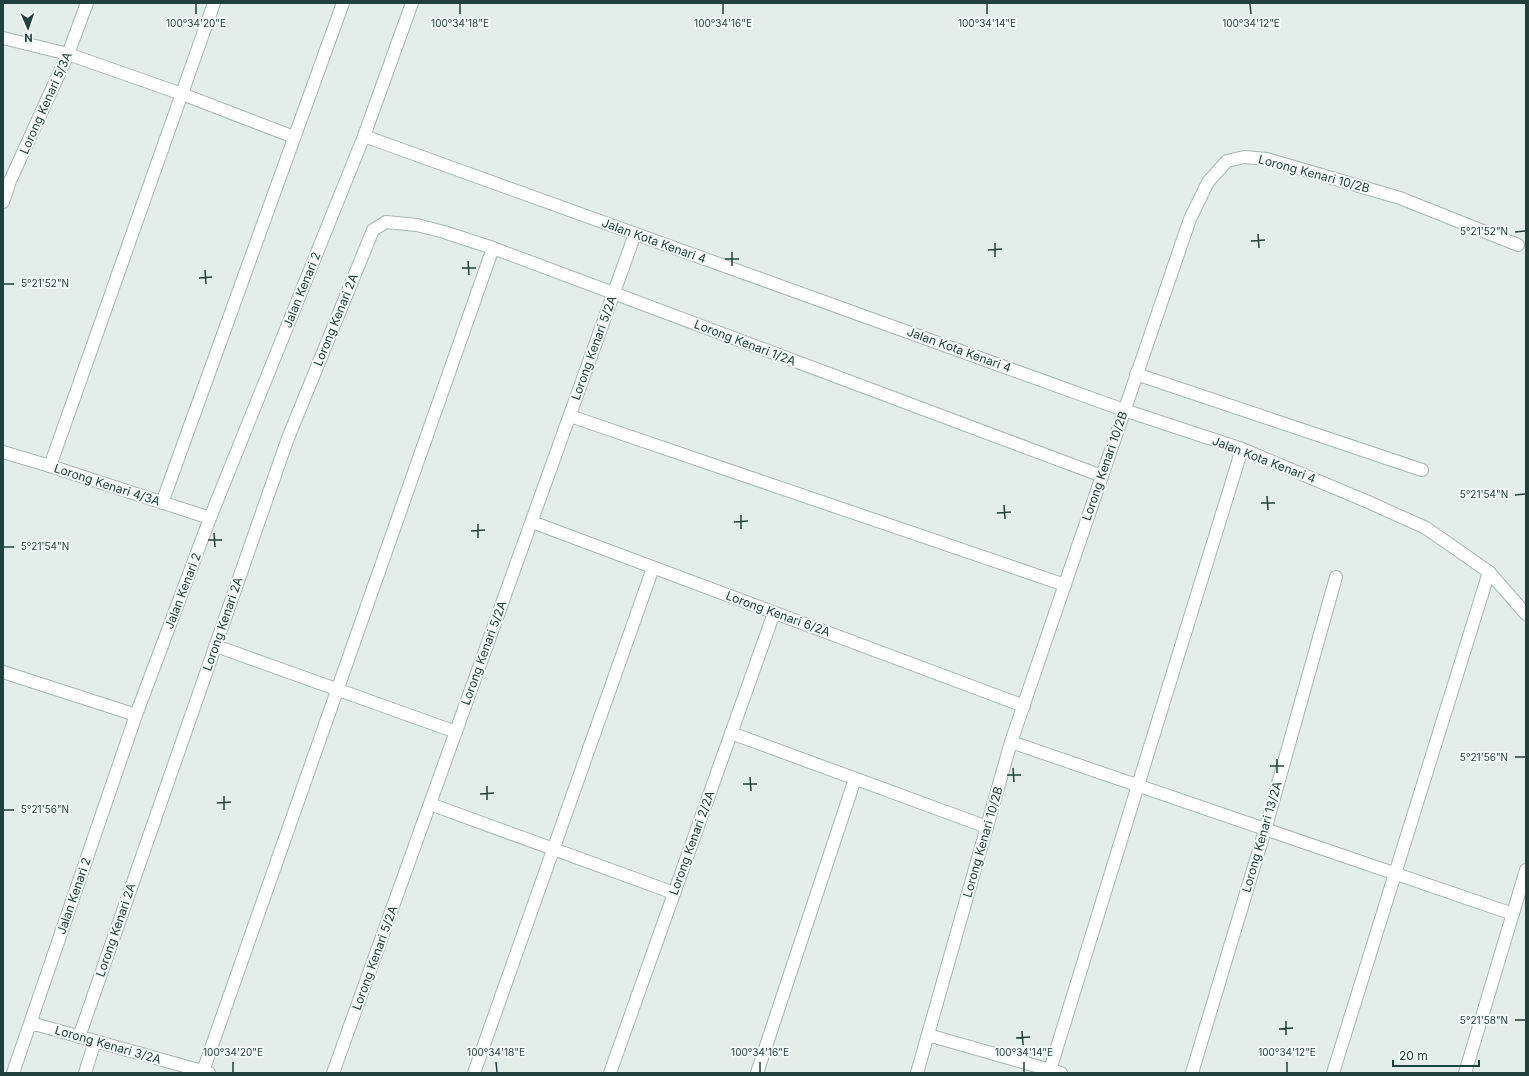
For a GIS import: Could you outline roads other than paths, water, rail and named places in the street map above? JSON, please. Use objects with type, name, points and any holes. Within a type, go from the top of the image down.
[{"type":"street","name":"Lorong Kenari 5/3A","points":[[3,202],[6,180],[68,54],[87,3]]},
{"type":"street","points":[[50,466],[214,3]]},
{"type":"street","points":[[162,503],[343,3]]},
{"type":"street","name":"Jalan Kenari 2","points":[[13,1073],[136,715],[210,518],[364,136],[412,3]]},
{"type":"street","points":[[3,38],[68,54],[182,94],[294,137]]},
{"type":"street","name":"Jalan Kota Kenari 4","points":[[364,136],[1124,410],[1242,449],[1426,528],[1489,572],[1526,614]]},
{"type":"street","name":"Lorong Kenari 10/2B","points":[[917,1073],[1011,742],[1190,219],[1208,182],[1227,161],[1244,157],[1267,159],[1400,198],[1518,245]]},
{"type":"street","name":"Lorong Kenari 1/2A","points":[[386,222],[424,227],[493,248],[1102,476]]},
{"type":"street","name":"Lorong Kenari 2A","points":[[79,1037],[288,438],[373,230],[386,222]]},
{"type":"street","name":"Lorong Kenari 5/2A","points":[[333,1073],[635,234]]},
{"type":"street","points":[[206,1072],[493,248]]},
{"type":"street","points":[[1136,374],[1422,470]]},
{"type":"street","points":[[570,416],[1065,585]]},
{"type":"street","points":[[928,1035],[1056,1071],[1138,786],[1242,449]]},
{"type":"street","name":"Lorong Kenari 4/3A","points":[[3,452],[210,518]]},
{"type":"street","name":"Lorong Kenari 6/2A","points":[[532,522],[1024,706]]},
{"type":"street","points":[[474,1073],[653,568]]},
{"type":"street","points":[[1333,1073],[1489,572]]},
{"type":"street","name":"Lorong Kenari 13/2A","points":[[1192,1073],[1265,830],[1336,578]]},
{"type":"street","name":"Lorong Kenari 2/2A","points":[[610,1073],[774,613]]},
{"type":"street","points":[[216,646],[456,732]]},
{"type":"street","points":[[4,671],[136,715]]},
{"type":"street","points":[[731,734],[987,827]]},
{"type":"street","points":[[1011,742],[1513,914]]},
{"type":"street","points":[[757,1073],[855,779]]},
{"type":"street","points":[[430,804],[674,893]]},
{"type":"street","points":[[1465,1073],[1526,870]]},
{"type":"street","name":"Lorong Kenari 3/2A","points":[[30,1024],[206,1072]]},
{"type":"street","points":[[85,1073],[95,1041]]}]
